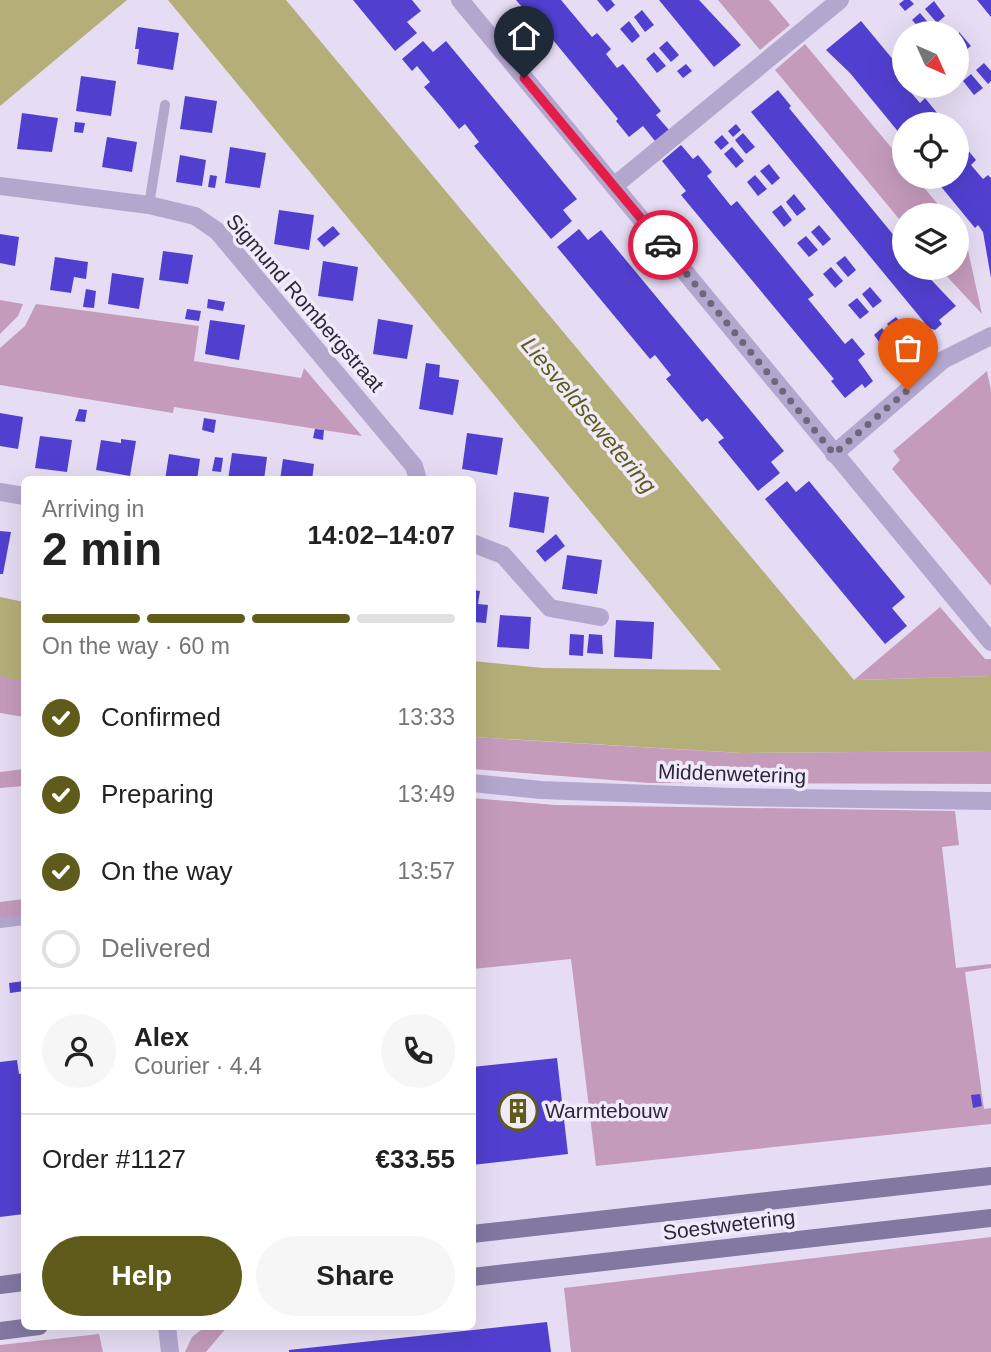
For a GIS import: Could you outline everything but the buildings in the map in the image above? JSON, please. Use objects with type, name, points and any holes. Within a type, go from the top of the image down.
[{"type":"main road","name":"Soestwetering","points":[[476,1234],[991,1176]]},
{"type":"main road","name":"Soestwetering","points":[[476,1277],[991,1218]]},
{"type":"main road","points":[[0,1285],[21,1282]]},
{"type":"main road","points":[[0,1331],[21,1328]]},
{"type":"street","points":[[614,186],[840,0]]},
{"type":"street","points":[[463,1],[991,642]]},
{"type":"street","name":"Sigmund Rombergstraat","points":[[0,186],[149,205],[195,216],[217,231],[414,466],[417,476]]},
{"type":"street","points":[[834,454],[943,360],[991,336]]},
{"type":"street","points":[[0,492],[21,496]]},
{"type":"street","points":[[476,545],[503,555],[550,608],[600,617]]},
{"type":"street","name":"Middenwetering","points":[[476,783],[541,790],[733,797],[991,801]]},
{"type":"street","points":[[167,1330],[170,1352]]},
{"type":"lane","points":[[149,205],[165,104]]},
{"type":"lane","points":[[0,923],[21,920]]},
{"type":"shaded area","points":[[718,0],[769,0],[790,25],[760,50]]},
{"type":"shaded area","points":[[805,44],[892,148],[892,189],[925,189],[937,203],[892,203],[892,210],[775,70]]},
{"type":"shaded area","points":[[969,255],[982,314],[950,280],[969,280]]},
{"type":"shaded area","points":[[0,300],[23,304],[18,316],[0,334]]},
{"type":"shaded area","points":[[36,304],[199,326],[194,361],[301,378],[304,368],[362,436],[174,407],[173,413],[0,385],[0,348],[25,326]]},
{"type":"shaded area","points":[[987,371],[991,390],[991,586],[892,469],[900,460],[893,451]]},
{"type":"shaded area","points":[[940,607],[985,659],[991,659],[991,676],[854,680]]},
{"type":"shaded area","points":[[0,675],[21,680],[21,716],[0,713]]},
{"type":"shaded area","points":[[476,737],[741,753],[991,751],[991,784],[649,783],[476,769]]},
{"type":"shaded area","points":[[21,769],[21,786],[0,788],[0,772]]},
{"type":"shaded area","points":[[476,798],[555,805],[955,811],[959,845],[942,847],[956,968],[991,964],[991,968],[965,972],[984,1109],[991,1108],[991,1124],[596,1166],[571,959],[476,969]]},
{"type":"shaded area","points":[[21,899],[21,916],[0,919],[0,902]]},
{"type":"shaded area","points":[[991,1237],[991,1352],[571,1352],[564,1288]]},
{"type":"shaded area","points":[[201,1330],[224,1330],[206,1352],[185,1352],[192,1337]]},
{"type":"shaded area","points":[[99,1334],[103,1352],[0,1352],[0,1345]]},
{"type":"water","points":[[0,0],[127,0],[0,106]]},
{"type":"water","name":"Liesveldsewetering","points":[[168,0],[286,0],[854,680],[991,676],[991,751],[742,753],[476,737],[476,661],[543,668],[721,670]]},
{"type":"water","points":[[0,597],[21,601],[21,680],[0,676]]},
{"type":"way so far","points":[[663,245],[834,454],[908,390]]},
{"type":"place","name":"Warmtebouw","points":[[518,1111]]},
{"type":"route","points":[[524,78],[663,245]]}]
